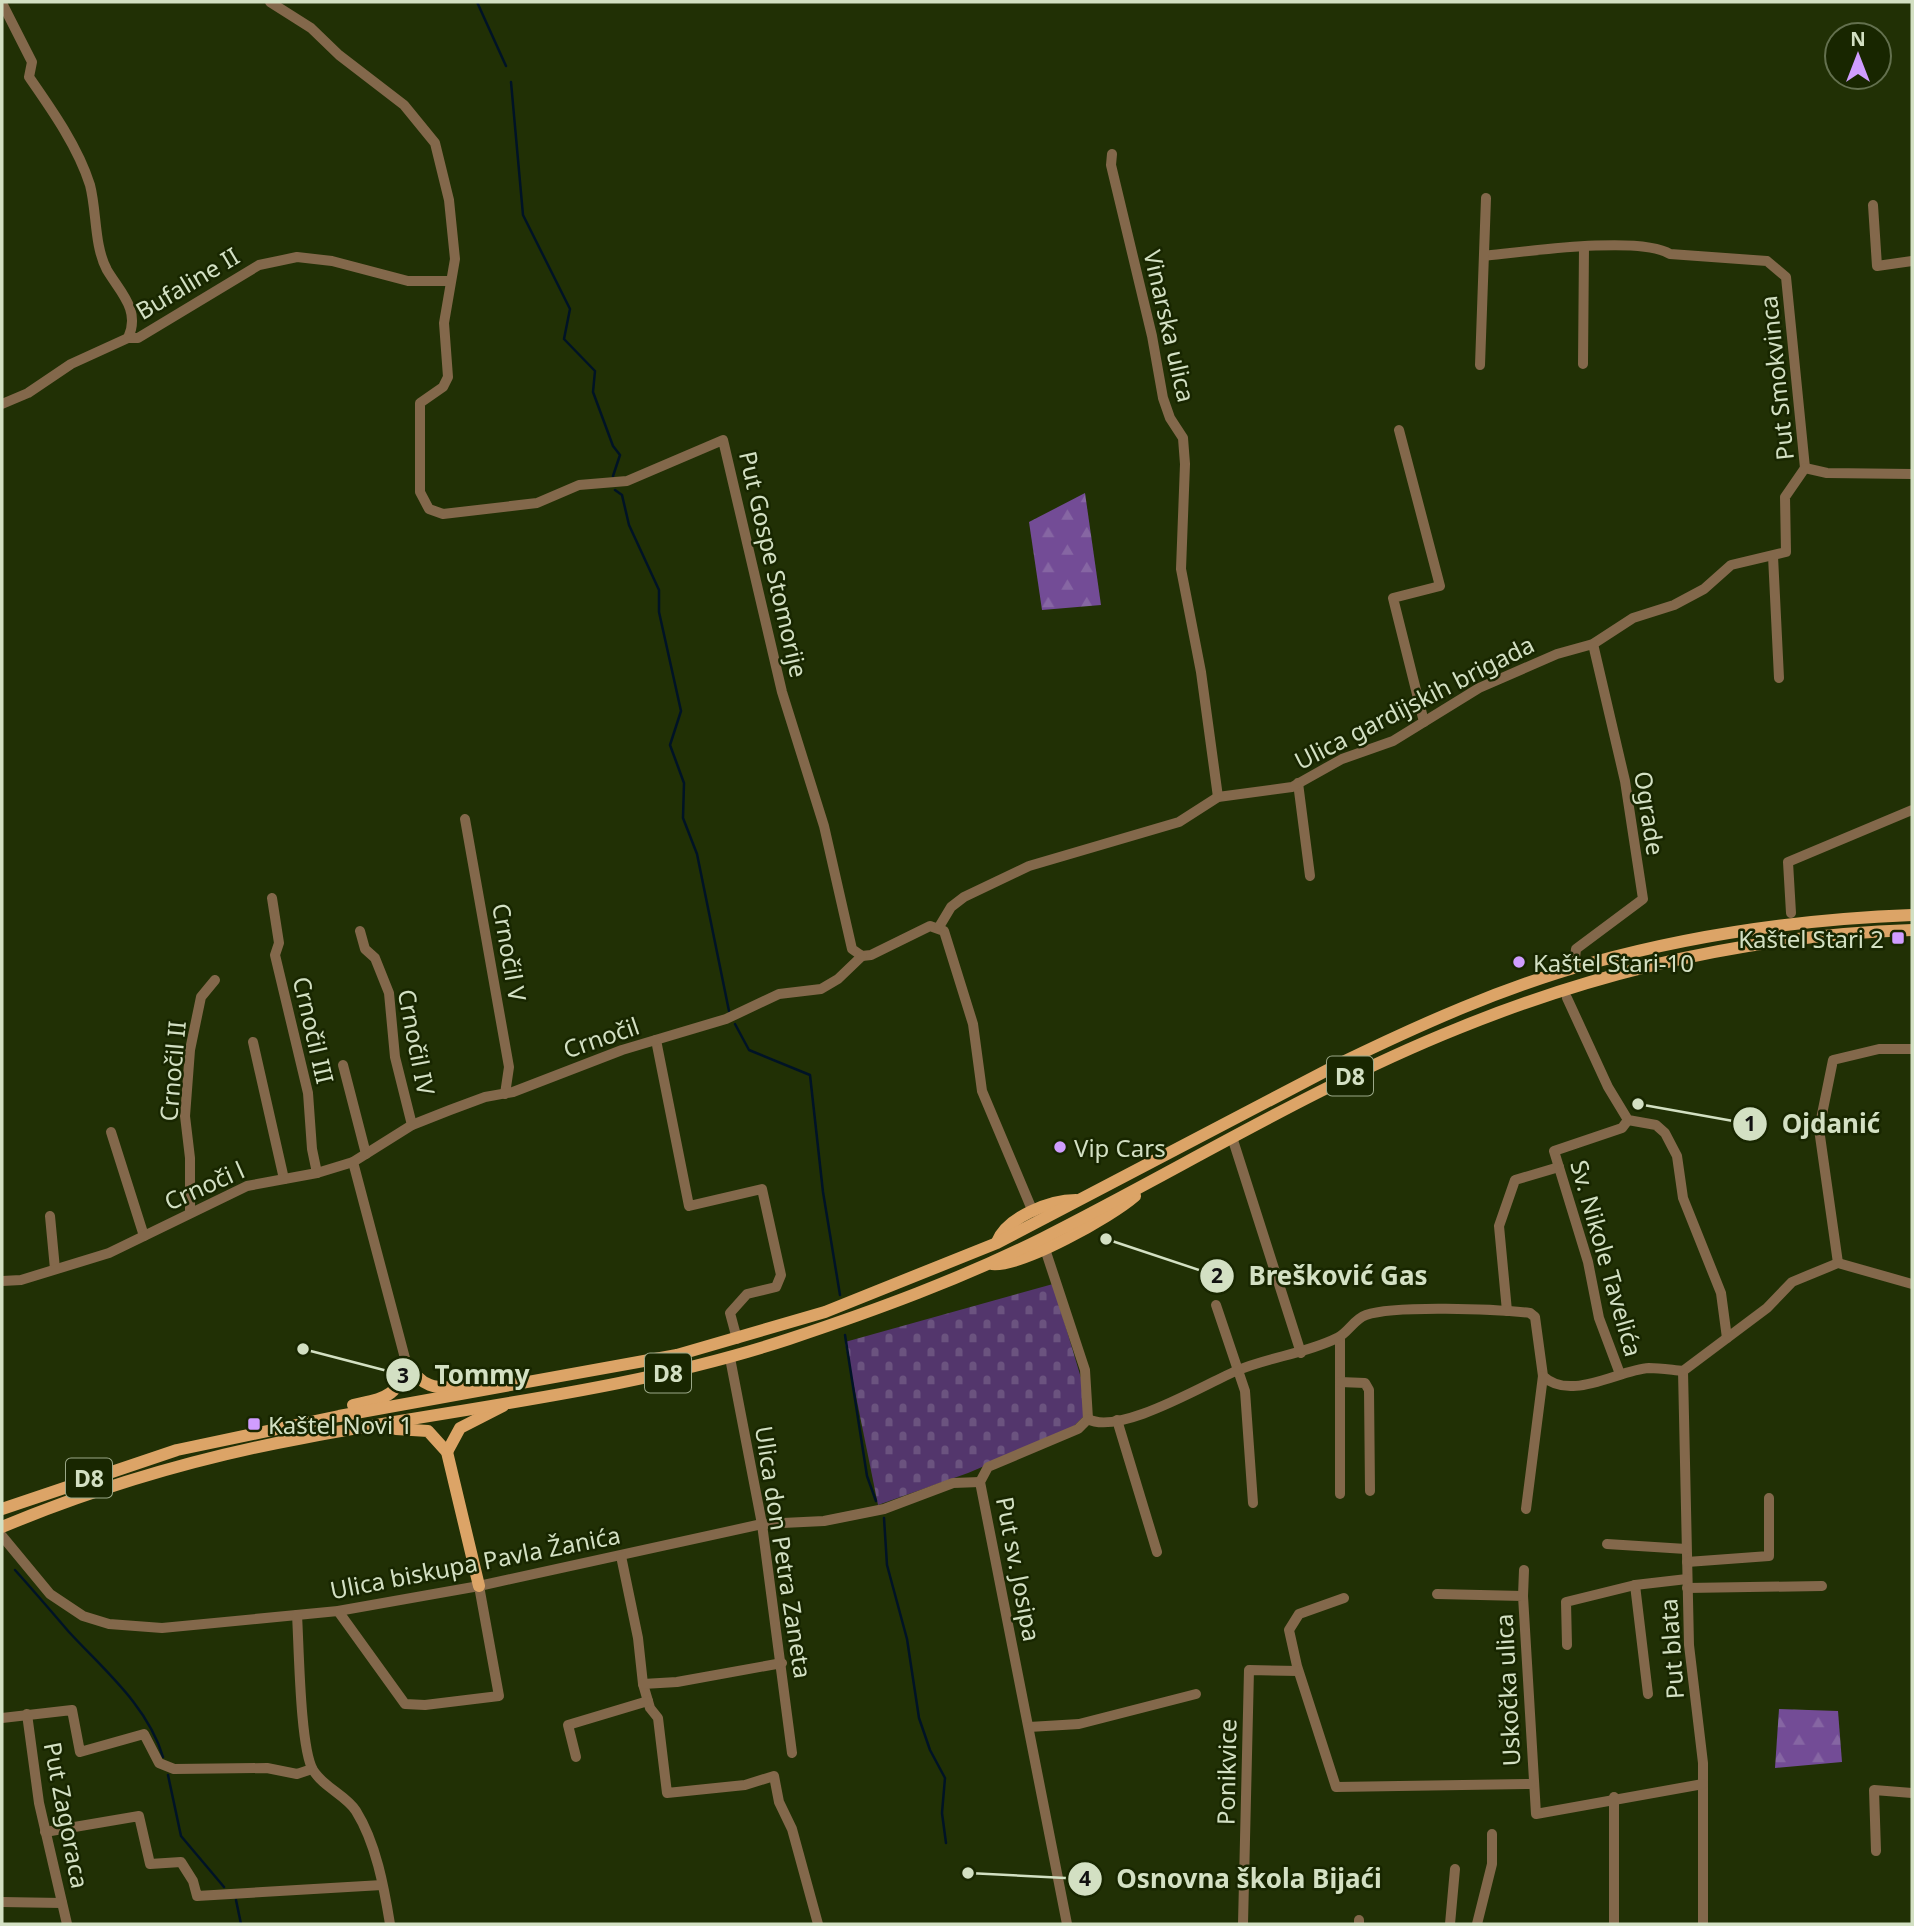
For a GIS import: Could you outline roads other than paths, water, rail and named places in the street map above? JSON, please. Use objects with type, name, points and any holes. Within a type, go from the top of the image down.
[{"type":"main road","name":"D8","points":[[2,1509],[177,1450],[339,1416],[677,1355],[825,1312],[997,1242],[1083,1200],[1339,1064],[1441,1017],[1525,984],[1592,962],[1694,939],[1828,919],[1912,915]]},
{"type":"main road","name":"D8","points":[[3,1531],[137,1478],[237,1451],[506,1404],[730,1358],[888,1305],[988,1264],[1232,1137],[1389,1058],[1454,1029],[1565,989],[1672,959],[1796,939],[1912,930]]},
{"type":"main road","points":[[988,1264],[1010,1264],[1045,1249],[1122,1206],[1143,1184]]},
{"type":"main road","points":[[997,1242],[1005,1228],[1033,1212],[1060,1202],[1083,1200]]},
{"type":"main road","points":[[405,1362],[424,1384],[438,1390],[465,1386],[484,1391]]},
{"type":"main road","points":[[339,1416],[352,1405],[386,1398],[398,1387],[405,1362]]},
{"type":"main road","points":[[447,1452],[460,1428],[475,1418],[492,1414],[506,1404]]},
{"type":"main road","points":[[357,1428],[370,1433],[419,1428],[428,1431],[447,1452],[479,1586]]},
{"type":"street","name":"Put Gospe Stomorije","points":[[270,2],[311,28],[339,55],[404,105],[435,143],[449,200],[455,243],[444,323],[448,377],[443,387],[420,403],[420,492],[429,509],[443,514],[537,503],[579,485],[626,481],[723,440],[782,692],[824,827],[846,934],[852,949],[862,956]]},
{"type":"street","points":[[2,3],[32,62],[29,77],[59,120],[89,184],[107,270],[119,284],[130,307],[134,327],[128,338]]},
{"type":"street","name":"Vinarska ulica","points":[[1112,154],[1111,165],[1152,336],[1163,398],[1170,418],[1183,438],[1185,464],[1181,569],[1201,672],[1218,797]]},
{"type":"street","points":[[1480,365],[1486,198]]},
{"type":"street","points":[[1873,205],[1877,266],[1912,261]]},
{"type":"street","points":[[1583,364],[1584,247]]},
{"type":"street","name":"Put Smokvinca","points":[[1484,256],[1584,247],[1658,247],[1670,254],[1767,261],[1786,277],[1805,468],[1827,473],[1912,474]]},
{"type":"street","name":"Bufaline II","points":[[2,404],[28,393],[71,364],[128,338],[138,338],[260,265],[297,257],[332,261],[408,281],[450,281]]},
{"type":"street","points":[[1399,430],[1440,586],[1393,598],[1424,722]]},
{"type":"street","points":[[1779,678],[1773,556],[1786,552],[1784,497],[1805,468]]},
{"type":"street","name":"Ulica gardijskih brigada","points":[[939,927],[951,907],[964,897],[1030,866],[1179,822],[1218,797],[1298,783],[1342,759],[1393,741],[1479,688],[1557,654],[1592,645],[1633,618],[1675,606],[1704,589],[1731,565],[1773,556]]},
{"type":"street","name":"Ograde","points":[[1575,958],[1576,949],[1643,900],[1625,781],[1592,645]]},
{"type":"street","points":[[1298,783],[1310,876]]},
{"type":"street","points":[[1791,913],[1788,862],[1912,810]]},
{"type":"street","name":"Crnočil V","points":[[466,818],[509,1067],[505,1094]]},
{"type":"street","name":"Crnočil III","points":[[272,898],[279,943],[275,955],[308,1093],[312,1149],[317,1173]]},
{"type":"street","points":[[862,956],[871,955],[930,926],[939,927],[948,938],[973,1024],[982,1091],[1033,1212]]},
{"type":"street","name":"Crnočil IV","points":[[360,931],[365,949],[375,958],[389,993],[395,1057],[412,1125]]},
{"type":"street","name":"Crnočil","points":[[353,1162],[412,1125],[485,1097],[505,1094],[726,1018],[779,994],[821,989],[838,979],[862,956]]},
{"type":"street","name":"Crnočil II","points":[[190,1213],[190,1158],[185,1116],[190,1050],[201,997],[215,979]]},
{"type":"street","points":[[1567,998],[1608,1087],[1628,1120],[1656,1125],[1665,1133],[1677,1156],[1683,1198],[1721,1293],[1727,1338]]},
{"type":"street","points":[[656,1040],[689,1206],[762,1189],[781,1275],[776,1287],[747,1294],[730,1313],[737,1339]]},
{"type":"street","name":"Crnoči l","points":[[253,1042],[284,1179]]},
{"type":"street","points":[[1838,1264],[1819,1129],[1833,1060],[1880,1049],[1912,1049]]},
{"type":"street","points":[[343,1065],[366,1154]]},
{"type":"street","name":"Sv. Nikole Tavelića","points":[[1620,1374],[1599,1318],[1588,1262],[1554,1151],[1622,1128],[1628,1120]]},
{"type":"street","name":"Crnoči l","points":[[111,1132],[144,1236]]},
{"type":"street","points":[[1232,1137],[1301,1353]]},
{"type":"street","points":[[353,1162],[405,1362]]},
{"type":"street","name":"Crnoči l","points":[[2,1282],[21,1280],[109,1253],[247,1186],[317,1173],[353,1162]]},
{"type":"street","points":[[1507,1311],[1499,1227],[1515,1180],[1559,1167]]},
{"type":"street","points":[[50,1216],[55,1269]]},
{"type":"street","points":[[1045,1249],[1085,1370],[1088,1419],[1094,1423],[1117,1420],[1181,1400],[1237,1371],[1301,1353],[1340,1337],[1363,1316],[1389,1311],[1530,1313],[1535,1317],[1543,1376],[1526,1509]]},
{"type":"street","points":[[1543,1376],[1549,1382],[1577,1385],[1648,1368],[1683,1371],[1767,1308],[1792,1282],[1838,1264],[1912,1284]]},
{"type":"street","points":[[1216,1306],[1245,1391],[1252,1503]]},
{"type":"street","points":[[1340,1337],[1340,1494]]},
{"type":"street","name":"Ulica don Petra Zaneta","points":[[730,1358],[762,1524],[792,1753]]},
{"type":"street","name":"Put blata","points":[[1683,1371],[1687,1583],[1693,1692],[1703,1784],[1703,1924]]},
{"type":"street","points":[[1340,1382],[1365,1383],[1369,1390],[1370,1491]]},
{"type":"street","name":"Put sv. Josipa","points":[[1067,1924],[980,1482],[988,1467],[1078,1429],[1088,1419]]},
{"type":"street","points":[[1117,1420],[1157,1552]]},
{"type":"street","name":"Ulica biskupa Pavla Žanića","points":[[3,1531],[50,1594],[83,1616],[109,1624],[162,1628],[338,1611],[479,1586],[762,1524],[824,1521],[884,1509],[953,1483],[980,1482]]},
{"type":"street","points":[[1686,1562],[1769,1556],[1769,1498]]},
{"type":"street","points":[[1607,1544],[1686,1549]]},
{"type":"street","points":[[621,1556],[638,1638],[643,1685],[658,1718],[667,1793],[745,1785],[774,1776],[779,1802],[795,1838],[818,1924]]},
{"type":"street","points":[[1523,1596],[1524,1570]]},
{"type":"street","points":[[1567,1645],[1566,1602],[1635,1585],[1687,1583],[1822,1586]]},
{"type":"street","points":[[1635,1585],[1648,1694]]},
{"type":"street","points":[[338,1611],[405,1704],[425,1706],[499,1696],[479,1586]]},
{"type":"street","name":"Uskočka ulica","points":[[1437,1594],[1523,1596],[1532,1784],[1536,1814],[1614,1797]]},
{"type":"street","points":[[1344,1598],[1299,1614],[1289,1630],[1298,1671],[1336,1787],[1532,1784]]},
{"type":"street","points":[[297,1615],[306,1737],[312,1769],[325,1785],[355,1809],[382,1885],[390,1924]]},
{"type":"street","points":[[643,1685],[677,1682],[782,1663]]},
{"type":"street","name":"Ponikvice","points":[[1243,1924],[1249,1670],[1298,1671]]},
{"type":"street","points":[[1029,1727],[1079,1724],[1196,1694]]},
{"type":"street","points":[[576,1757],[568,1725],[648,1701]]},
{"type":"street","points":[[2,1718],[72,1710],[80,1752],[144,1734],[159,1763],[174,1769],[267,1768],[298,1774],[312,1769]]},
{"type":"street","name":"Put Zagoraca","points":[[27,1714],[45,1832],[67,1924]]},
{"type":"street","points":[[1614,1924],[1614,1797],[1703,1784]]},
{"type":"street","points":[[1876,1851],[1874,1790],[1912,1793]]},
{"type":"street","points":[[45,1832],[139,1816],[150,1864],[181,1862],[193,1881],[197,1896],[382,1885]]},
{"type":"street","points":[[1477,1924],[1492,1864],[1492,1834]]},
{"type":"street","points":[[1450,1924],[1455,1869]]},
{"type":"street","points":[[2,1902],[62,1903]]},
{"type":"waterway","points":[[477,2],[506,66]]},
{"type":"waterway","points":[[511,82],[523,215],[570,309],[564,339],[595,371],[593,392],[613,446],[620,455],[613,476]]},
{"type":"waterway","points":[[615,490],[622,495],[629,525],[659,590],[659,612],[681,711],[670,745],[684,783],[683,818],[697,854],[729,1011]]},
{"type":"waterway","points":[[735,1024],[749,1050],[810,1075],[823,1192],[840,1295]]},
{"type":"waterway","points":[[845,1335],[867,1476],[876,1501]]},
{"type":"waterway","points":[[884,1518],[887,1565],[907,1639],[919,1718],[930,1750],[945,1778],[942,1813],[946,1843]]},
{"type":"waterway","points":[[15,1570],[136,1705],[147,1721],[163,1757]]},
{"type":"waterway","points":[[168,1775],[181,1836],[224,1887]]},
{"type":"waterway","points":[[236,1900],[241,1924]]},
{"type":"place","name":"Kaštel Stari 2","points":[[1898,938]]},
{"type":"place","name":"Kaštel Stari-10","points":[[1519,962]]},
{"type":"place","name":"Ojdanić","points":[[1638,1104]]},
{"type":"place","name":"Vip Cars","points":[[1060,1147]]},
{"type":"place","name":"Brešković Gas","points":[[1106,1239]]},
{"type":"place","name":"Tommy","points":[[303,1349]]},
{"type":"place","name":"Kaštel Novi 1","points":[[254,1424]]},
{"type":"place","name":"Osnovna škola Bijaći","points":[[968,1873]]}]
